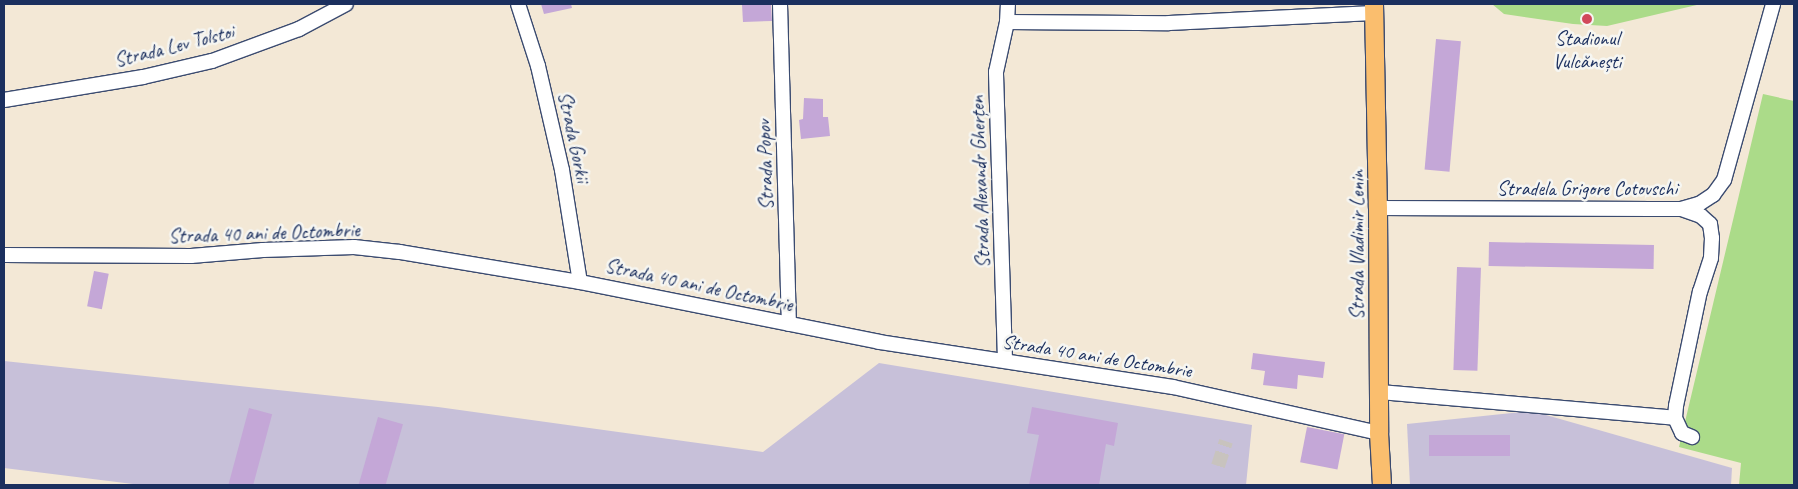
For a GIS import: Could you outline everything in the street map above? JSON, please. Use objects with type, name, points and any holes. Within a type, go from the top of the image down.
[{"type":"main road","name":"Strada Vladimir Lenin","points":[[1374,8],[1378,208],[1379,433],[1382,485]]},
{"type":"street","name":"Strada Lev Tolstoi","points":[[4,100],[143,77],[212,61],[299,29],[346,4]]},
{"type":"street","name":"Strada Gorkii","points":[[518,4],[538,66],[562,170],[580,282]]},
{"type":"street","name":"Strada Popov","points":[[780,4],[789,324]]},
{"type":"street","name":"Strada Alexandr Gherțen","points":[[1005,360],[996,72],[1007,22],[1008,4]]},
{"type":"street","name":"Stradela Grigore Cotovschi","points":[[1378,208],[1680,209],[1699,204],[1712,194],[1724,180],[1773,4]]},
{"type":"street","points":[[1007,22],[1169,23],[1374,8]]},
{"type":"street","points":[[1680,209],[1701,216],[1706,220],[1710,224],[1712,238],[1711,258],[1700,291],[1676,406],[1675,418],[1682,433],[1692,436]]},
{"type":"street","name":"Strada 40 ani de Octombrie","points":[[4,255],[191,256],[263,250],[354,247],[420,255],[580,282],[879,342],[1173,387],[1379,433]]},
{"type":"street","points":[[1380,392],[1675,418]]},
{"type":"shaded area","points":[[4,361],[438,407],[763,452],[879,363],[1252,425],[1246,485],[141,485],[4,468]]},
{"type":"shaded area","points":[[1532,411],[1732,468],[1731,485],[1410,485],[1407,424]]},
{"type":"green space","name":"Stadionul Vulcănești","points":[[1492,4],[1701,4],[1607,26],[1573,24],[1504,14]]},
{"type":"green space","points":[[1763,94],[1794,101],[1794,485],[1739,485],[1741,463],[1679,447]]},
{"type":"building","points":[[541,4],[571,4],[572,8],[544,14]]},
{"type":"building","points":[[771,4],[772,21],[743,22],[742,5]]},
{"type":"building","points":[[1436,39],[1461,41],[1449,172],[1425,170]]},
{"type":"building","points":[[804,98],[823,99],[823,117],[828,117],[830,136],[801,139],[799,120],[803,119]]},
{"type":"building","points":[[1489,242],[1654,245],[1654,269],[1489,266]]},
{"type":"building","points":[[1457,267],[1481,268],[1477,371],[1453,370]]},
{"type":"building","points":[[94,271],[109,274],[102,309],[87,306]]},
{"type":"building","points":[[1253,353],[1325,362],[1323,378],[1298,375],[1297,389],[1263,385],[1265,371],[1251,369]]},
{"type":"building","points":[[1032,407],[1118,423],[1114,446],[1106,444],[1099,485],[1029,485],[1039,435],[1027,433]]},
{"type":"building","points":[[249,408],[272,414],[253,485],[229,484]]},
{"type":"building","points":[[378,417],[403,424],[386,485],[359,485]]},
{"type":"building","points":[[1307,427],[1344,434],[1337,470],[1300,462]]},
{"type":"building","points":[[1429,435],[1510,435],[1510,456],[1429,456]]},
{"type":"tunnel","points":[[1218,466],[1226,441]]},
{"type":"place","name":"Stadionul Vulcănești","points":[[1587,19]]}]
